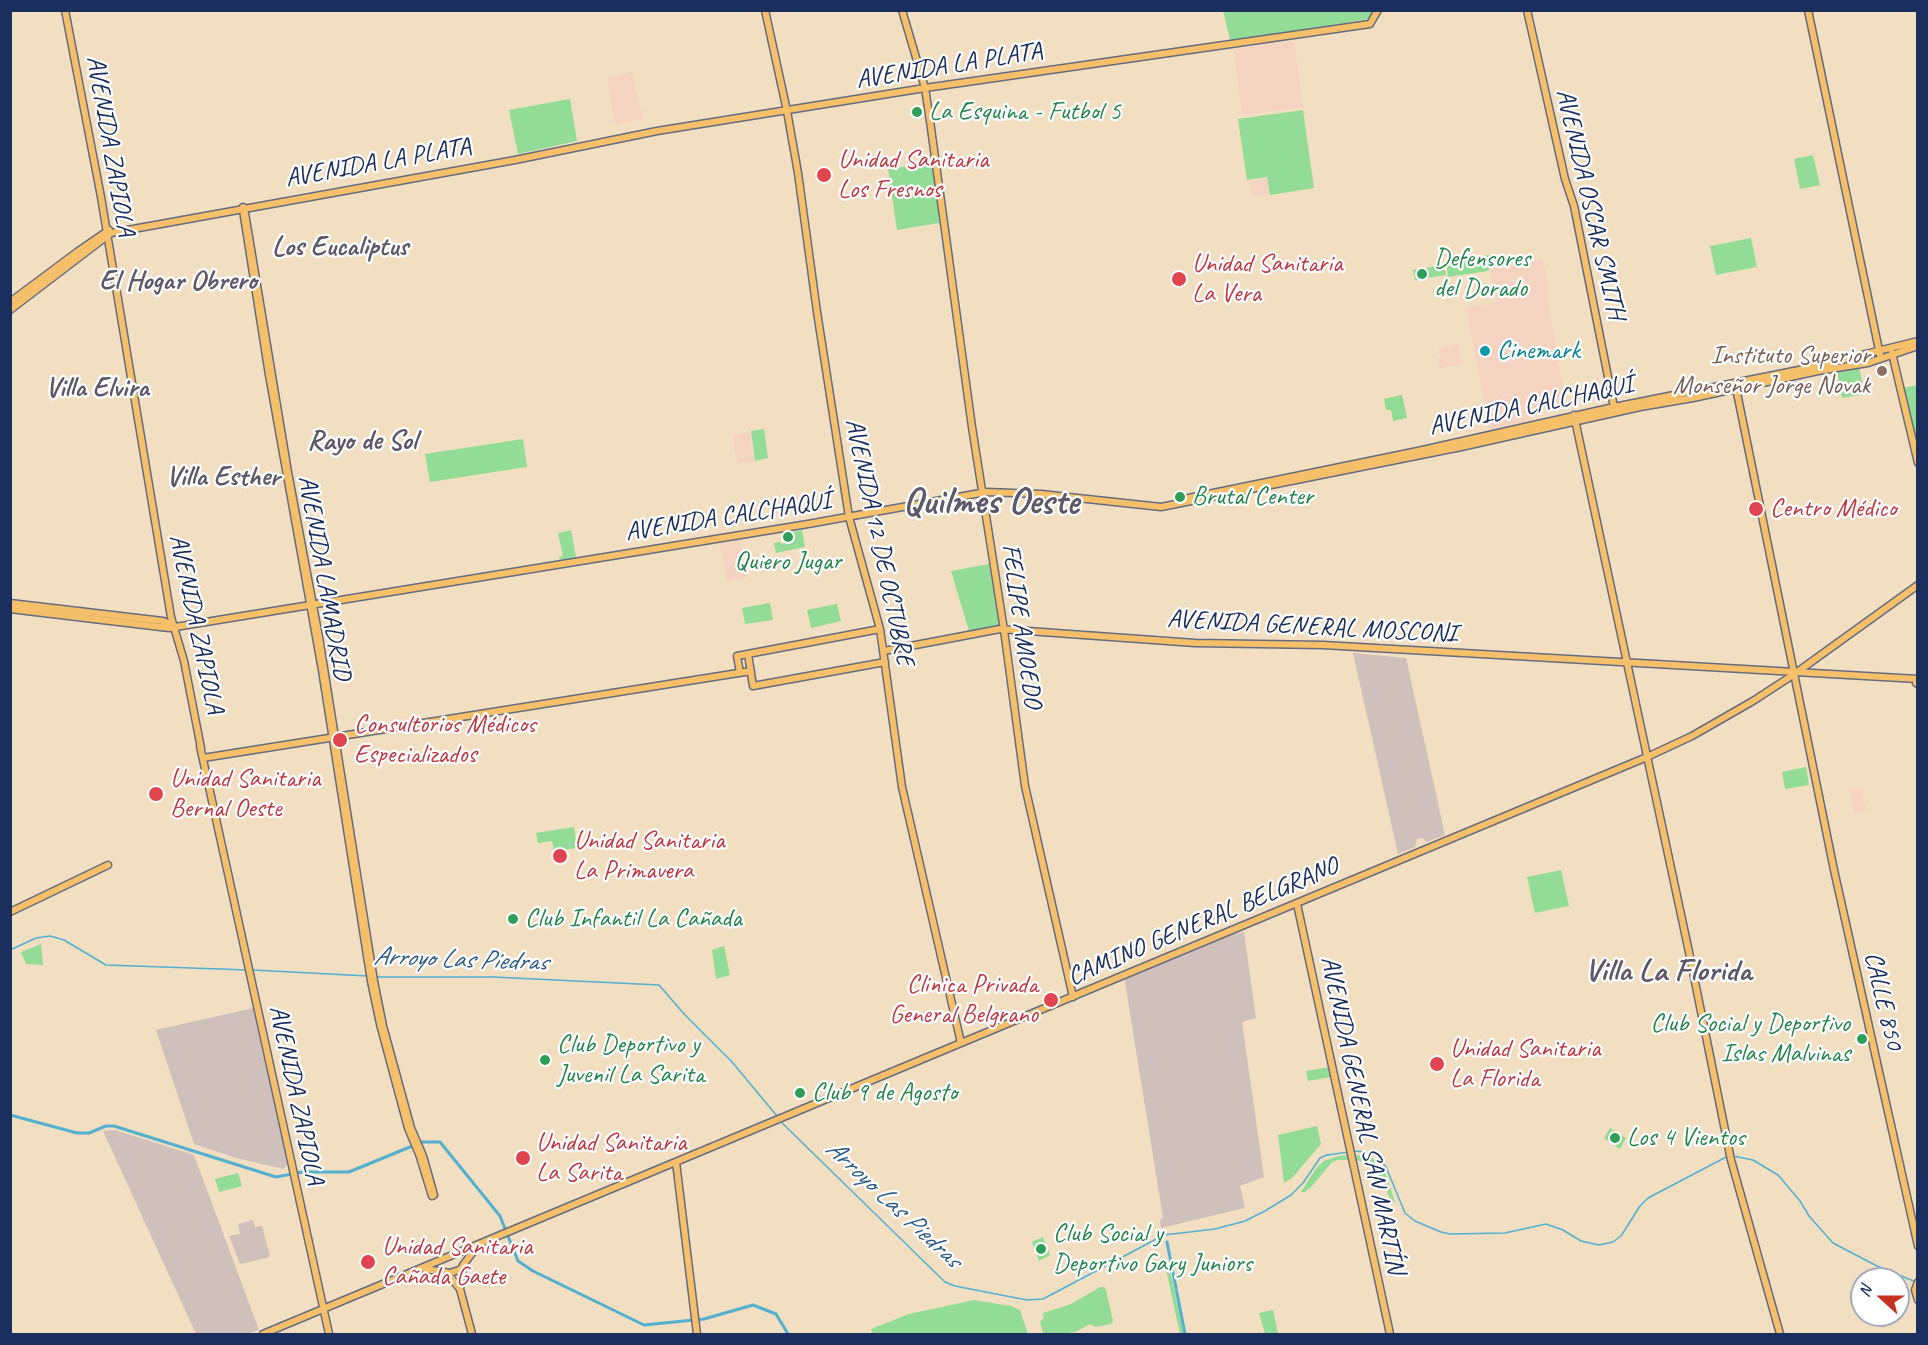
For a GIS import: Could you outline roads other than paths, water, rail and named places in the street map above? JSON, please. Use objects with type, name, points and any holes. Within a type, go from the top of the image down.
[{"type":"main road","name":"AVENIDA ZAPIOLA","points":[[65,10],[107,233],[164,575],[170,625],[183,661],[328,1335]]},
{"type":"main road","name":"AVENIDA 12 DE OCTUBRE","points":[[765,10],[799,179],[849,517],[880,629],[902,787],[961,1043]]},
{"type":"main road","name":"FELIPE AMOEDO","points":[[902,10],[925,88],[1025,790],[1073,997]]},
{"type":"main road","name":"AVENIDA LA PLATA","points":[[107,233],[645,133],[925,88],[1370,24],[1378,10]]},
{"type":"main road","name":"AVENIDA OSCAR SMITH","points":[[1527,10],[1565,179],[1574,206],[1615,408]]},
{"type":"main road","points":[[1808,10],[1880,355]]},
{"type":"main road","name":"AVENIDA LAMADRID","points":[[243,208],[334,737],[380,1024],[433,1196]]},
{"type":"main road","points":[[10,302],[107,233]]},
{"type":"main road","points":[[10,310],[63,265]]},
{"type":"main road","name":"AVENIDA CALCHAQUÍ","points":[[1892,352],[1917,341]]},
{"type":"main road","name":"AVENIDA CALCHAQUÍ","points":[[1152,507],[1564,421],[1615,408],[1868,363],[1880,355],[1917,346]]},
{"type":"main road","points":[[1892,352],[1917,463]]},
{"type":"main road","name":"AVENIDA CALCHAQUÍ","points":[[1575,418],[1591,417],[1736,386]]},
{"type":"main road","name":"CALLE 850","points":[[1736,386],[1834,870],[1917,1246]]},
{"type":"main road","points":[[1591,417],[1615,408]]},
{"type":"main road","points":[[1575,418],[1731,1160],[1780,1335]]},
{"type":"main road","name":"AVENIDA CALCHAQUÍ","points":[[170,625],[849,517],[994,491],[1161,507],[1562,426],[1564,421]]},
{"type":"main road","name":"CAMINO GENERAL BELGRANO","points":[[455,1255],[1647,757],[1722,720],[1794,674],[1915,587]]},
{"type":"main road","points":[[10,603],[170,625]]},
{"type":"main road","points":[[10,609],[170,625]]},
{"type":"main road","points":[[740,672],[737,656],[880,629]]},
{"type":"main road","name":"AVENIDA GENERAL MOSCONI","points":[[884,651],[998,629],[1195,643],[1323,645],[1917,682]]},
{"type":"main road","points":[[748,654],[753,686],[885,662]]},
{"type":"main road","points":[[203,758],[751,671]]},
{"type":"main road","points":[[10,910],[108,865],[10,910]]},
{"type":"main road","name":"AVENIDA GENERAL SAN MARTÍN","points":[[1297,904],[1390,1335]]},
{"type":"main road","points":[[676,1162],[697,1335]]},
{"type":"main road","name":"CAMINO GENERAL BELGRANO","points":[[463,1266],[472,1252],[484,1242]]},
{"type":"main road","points":[[262,1335],[455,1255],[462,1258],[460,1289],[471,1335]]},
{"type":"main road","points":[[445,1259],[442,1266],[460,1289]]},
{"type":"main road","points":[[412,1272],[431,1269],[447,1273],[457,1271],[463,1266]]},
{"type":"main road","points":[[1917,1284],[1917,1300]]},
{"type":"waterway","name":"Arroyo Las Piedras","points":[[10,950],[36,938],[50,936],[64,940],[106,965],[248,970]]},
{"type":"waterway","name":"Arroyo Las Piedras","points":[[253,970],[368,976]]},
{"type":"waterway","name":"Arroyo Las Piedras","points":[[376,977],[493,977],[659,985],[732,1062],[777,1116]]},
{"type":"waterway","points":[[10,1115],[77,1133],[89,1133],[106,1126],[114,1126],[276,1177],[302,1172],[349,1172],[422,1142],[440,1142],[500,1216],[518,1261],[533,1271],[644,1325],[704,1319],[753,1305],[776,1314],[788,1334]]},
{"type":"waterway","name":"Arroyo Las Piedras","points":[[779,1120],[945,1282],[1027,1300],[1043,1299],[1164,1235],[1215,1229],[1245,1221],[1291,1195],[1303,1183],[1320,1158],[1349,1152]]},
{"type":"waterway","name":"Arroyo Las Piedras","points":[[1354,1151],[1377,1156],[1386,1167],[1405,1213],[1415,1221],[1441,1232],[1450,1234],[1505,1233],[1546,1224],[1563,1230],[1581,1241],[1599,1245],[1613,1242],[1621,1236],[1640,1206],[1648,1198],[1728,1156]]},
{"type":"waterway","name":"Arroyo Las Piedras","points":[[1733,1156],[1753,1160],[1778,1175],[1833,1243],[1877,1266],[1916,1282]]},
{"type":"waterway","points":[[1167,1242],[1185,1334]]},
{"type":"place","name":"La Esquina - Futbol 5","points":[[917,112]]},
{"type":"place","name":"Unidad Sanitaria Los Fresnos","points":[[824,175]]},
{"type":"place","name":"Defensores del Dorado","points":[[1422,274]]},
{"type":"place","name":"Unidad Sanitaria La Vera","points":[[1179,279]]},
{"type":"place","name":"Cinemark","points":[[1485,351]]},
{"type":"place","name":"Instituto Superior Monseñor Jorge Novak","points":[[1882,371]]},
{"type":"place","name":"Brutal Center","points":[[1180,497]]},
{"type":"place","name":"Centro Médico","points":[[1756,509]]},
{"type":"place","name":"Quiero Jugar","points":[[788,537]]},
{"type":"place","name":"Consultorios Médicos Especializados","points":[[340,740]]},
{"type":"place","name":"Unidad Sanitaria Bernal Oeste","points":[[156,794]]},
{"type":"place","name":"Unidad Sanitaria La Primavera","points":[[560,856]]},
{"type":"place","name":"Club Infantil La Cañada","points":[[513,919]]},
{"type":"place","name":"Clinica Privada General Belgrano","points":[[1051,1000]]},
{"type":"place","name":"Club Social y Deportivo Islas Malvinas","points":[[1862,1039]]},
{"type":"place","name":"Club Deportivo y Juvenil La Sarita","points":[[545,1060]]},
{"type":"place","name":"Unidad Sanitaria La Florida","points":[[1437,1064]]},
{"type":"place","name":"Club 9 de Agosto","points":[[800,1093]]},
{"type":"place","name":"Los 4 Vientos","points":[[1615,1138]]},
{"type":"place","name":"Unidad Sanitaria La Sarita","points":[[523,1158]]},
{"type":"place","name":"Club Social y Deportivo Gary Juniors","points":[[1041,1249]]},
{"type":"place","name":"Unidad Sanitaria Cañada Gaete","points":[[368,1262]]},
{"type":"district","name":"Los Eucaliptus","points":[[340,248]]},
{"type":"district","name":"El Hogar Obrero","points":[[178,282]]},
{"type":"district","name":"Villa Elvira","points":[[97,389]]},
{"type":"district","name":"Rayo de Sol","points":[[362,442]]},
{"type":"district","name":"Villa Esther","points":[[223,478]]},
{"type":"district","name":"Quilmes Oeste","points":[[991,503]]},
{"type":"district","name":"Villa La Florida","points":[[1668,972]]}]
